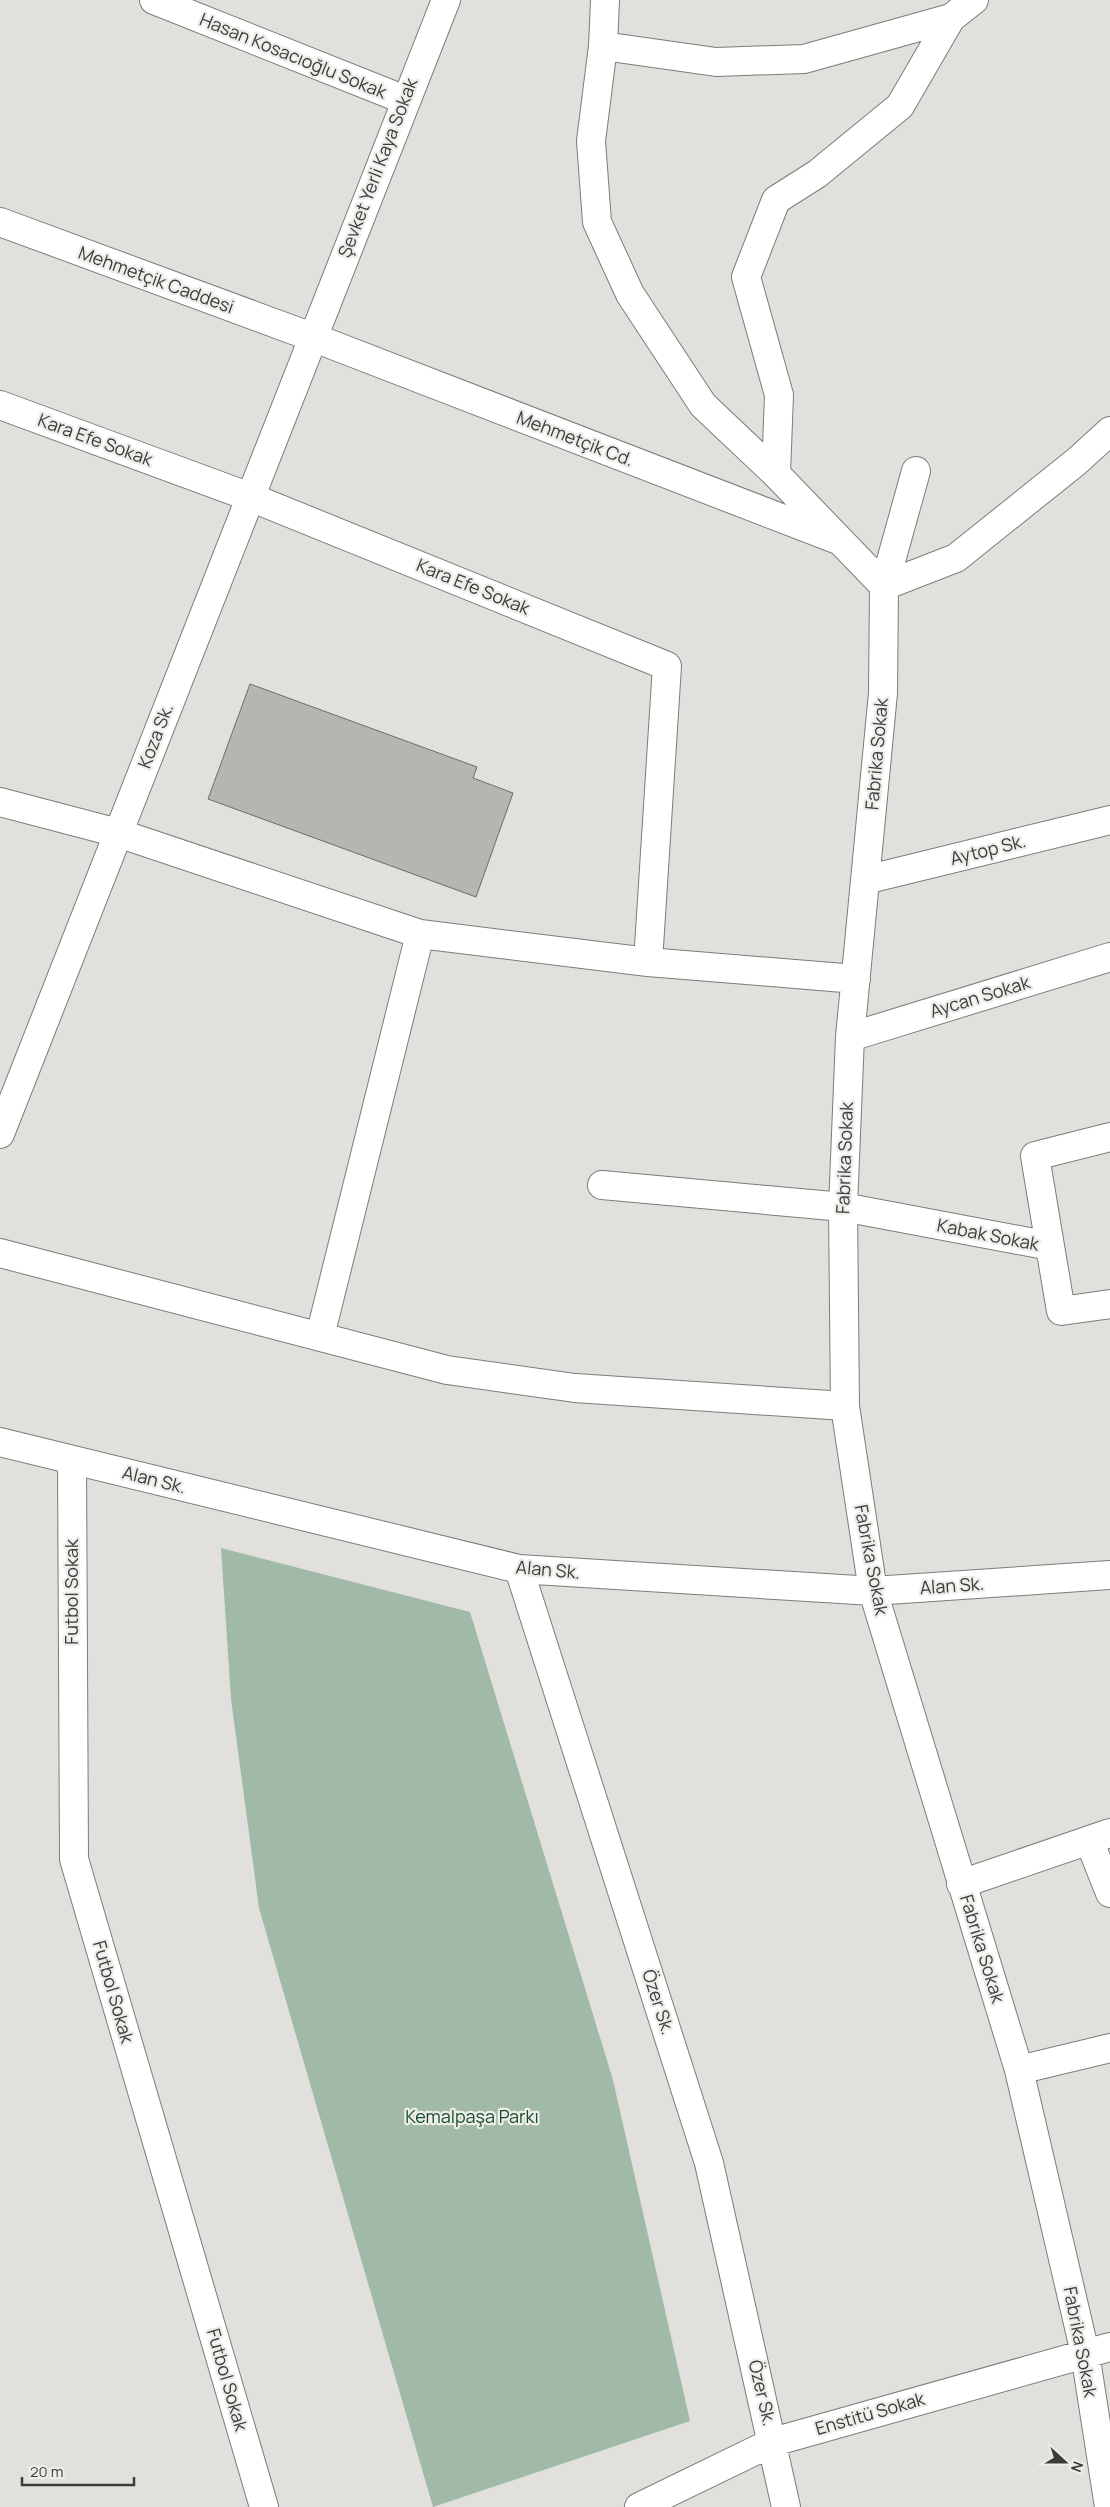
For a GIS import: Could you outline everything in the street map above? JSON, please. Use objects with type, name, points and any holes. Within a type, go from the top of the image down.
[{"type":"street","name":"Hasan Kosacıoğlu Sokak","points":[[154,0],[405,100]]},
{"type":"street","name":"Şevket Yerli Kaya Sokak","points":[[312,338],[446,0]]},
{"type":"street","points":[[605,0],[603,46],[591,141],[597,222],[630,294],[703,406],[776,474],[884,586],[956,558],[1076,462],[1110,431]]},
{"type":"street","points":[[776,474],[779,395],[746,277],[776,200],[817,174],[900,106],[951,18],[974,0]]},
{"type":"street","points":[[603,46],[716,62],[804,59],[951,18]]},
{"type":"street","name":"Mehmetçik Caddesi","points":[[0,222],[312,338]]},
{"type":"street","name":"Koza Sk.","points":[[0,1134],[312,338]]},
{"type":"street","name":"Mehmetçik Cd.","points":[[312,338],[838,540]]},
{"type":"street","name":"Kara Efe Sokak","points":[[0,405],[250,497],[667,666],[648,962]]},
{"type":"street","name":"Fabrika Sokak","points":[[916,471],[884,586],[883,693],[850,1037],[843,1207],[845,1406],[873,1591],[961,1884],[1020,2070],[1097,2350],[1109,2507]]},
{"type":"street","points":[[0,802],[118,833],[420,934],[648,962],[856,979]]},
{"type":"street","name":"Aytop Sk.","points":[[865,880],[1110,820]]},
{"type":"street","points":[[320,1336],[420,934]]},
{"type":"street","name":"Aycan Sokak","points":[[850,1037],[1110,957]]},
{"type":"street","points":[[1050,1246],[1035,1156],[1110,1137]]},
{"type":"street","name":"Kabak Sokak","points":[[602,1185],[843,1207],[1050,1246],[1062,1311],[1110,1304]]},
{"type":"street","points":[[0,1253],[447,1370],[575,1388],[845,1406]]},
{"type":"street","name":"Alan Sk.","points":[[0,1442],[520,1569],[873,1591],[1110,1575]]},
{"type":"street","name":"Futbol Sokak","points":[[72,1460],[74,1859],[264,2507]]},
{"type":"street","name":"Özer Sk.","points":[[520,1569],[709,2163],[773,2442],[786,2507]]},
{"type":"street","points":[[961,1884],[1100,1836],[1110,1893]]},
{"type":"street","points":[[1020,2070],[1110,2048]]},
{"type":"street","name":"Enstitü Sokak","points":[[639,2507],[773,2442],[1097,2350]]},
{"type":"green space","name":"Kemalpaşa Parkı","points":[[221,1548],[470,1612],[613,2080],[690,2421],[433,2507],[259,1908],[231,1699]]},
{"type":"building","points":[[250,684],[477,767],[473,778],[513,793],[476,897],[208,799]]}]
